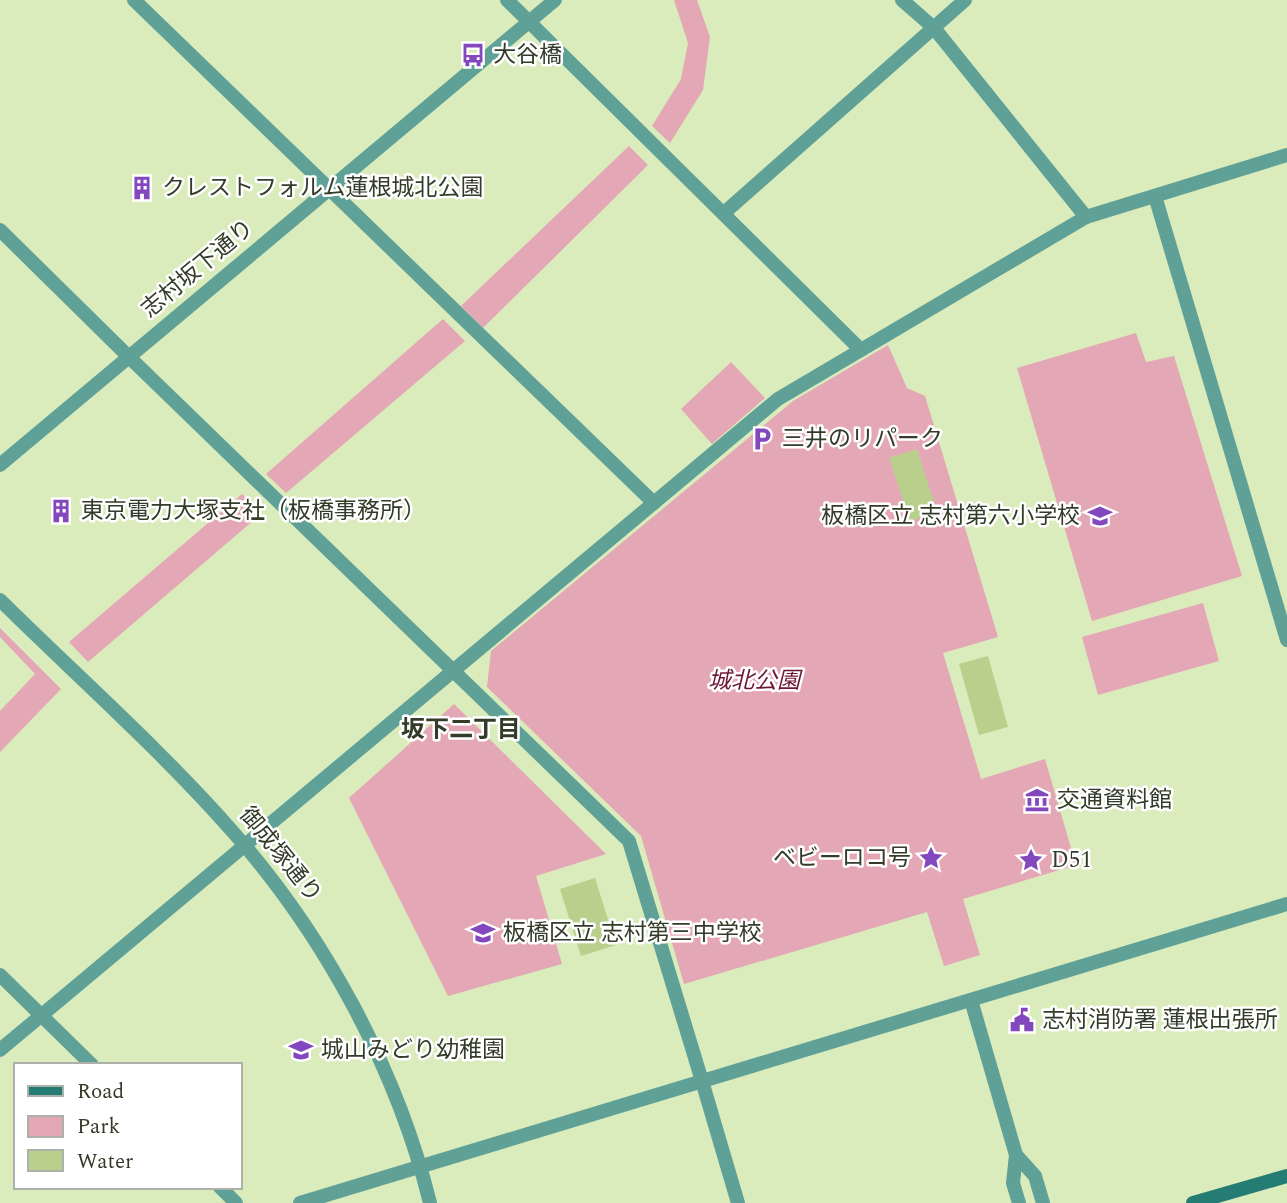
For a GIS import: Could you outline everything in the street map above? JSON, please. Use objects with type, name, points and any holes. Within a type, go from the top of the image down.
[{"type":"main road","points":[[1193,1203],[1287,1176]]},
{"type":"street","points":[[134,0],[654,503]]},
{"type":"street","points":[[507,0],[861,350]]},
{"type":"street","name":"志村坂下通り","points":[[0,466],[555,0]]},
{"type":"street","points":[[902,0],[934,28],[1086,217]]},
{"type":"street","points":[[724,213],[965,0]]},
{"type":"street","points":[[0,1050],[778,399],[1086,217],[1287,155]]},
{"type":"street","points":[[1155,195],[1287,640]]},
{"type":"street","points":[[0,230],[629,841],[738,1203]]},
{"type":"street","name":"御成塚通り","points":[[0,600],[180,775],[245,846],[302,918],[349,997],[387,1081],[420,1167],[430,1203]]},
{"type":"street","points":[[300,1203],[1287,904]]},
{"type":"street","points":[[0,975],[90,1063]]},
{"type":"street","points":[[971,1000],[1016,1155],[1013,1183],[1019,1203]]},
{"type":"street","points":[[1016,1155],[1035,1176],[1043,1203]]},
{"type":"street","points":[[222,1189],[236,1203]]},
{"type":"green space","points":[[674,0],[697,0],[710,37],[703,90],[670,143],[652,126],[681,79],[688,43]]},
{"type":"green space","points":[[629,146],[648,165],[483,328],[461,306]]},
{"type":"green space","points":[[443,319],[465,341],[286,493],[266,474]]},
{"type":"green space","points":[[1136,333],[1146,362],[1174,356],[1242,576],[1092,621],[1017,368]]},
{"type":"green space","name":"城北公園","points":[[888,345],[907,388],[925,396],[998,637],[943,653],[981,779],[1045,759],[1076,865],[963,899],[980,955],[944,966],[927,912],[684,984],[641,836],[487,687],[491,651],[793,401]]},
{"type":"green space","points":[[731,362],[765,398],[712,444],[681,409]]},
{"type":"green space","points":[[242,494],[262,513],[88,662],[69,642]]},
{"type":"green space","points":[[1203,603],[1219,661],[1098,695],[1082,637]]},
{"type":"green space","points":[[0,628],[61,689],[0,752],[0,711],[35,674],[0,637]]},
{"type":"green space","points":[[454,704],[606,854],[536,876],[562,964],[448,996],[349,798]]},
{"type":"water","points":[[917,449],[937,512],[910,521],[889,458]]},
{"type":"water","points":[[988,656],[1008,727],[979,735],[959,664]]},
{"type":"water","points":[[595,878],[616,945],[581,956],[560,889]]},
{"type":"place","name":"大谷橋","points":[[473,55]]},
{"type":"place","name":"クレストフォルム蓮根城北公園","points":[[142,188]]},
{"type":"place","name":"三井のリパーク","points":[[762,439]]},
{"type":"place","name":"東京電力大塚支社（板橋事務所）","points":[[61,511]]},
{"type":"place","name":"板橋区立 志村第六小学校","points":[[1100,516]]},
{"type":"place","name":"交通資料館","points":[[1037,800]]},
{"type":"place","name":"ベビーロコ号","points":[[931,858]]},
{"type":"place","name":"D51","points":[[1031,860]]},
{"type":"place","name":"板橋区立 志村第三中学校","points":[[483,933]]},
{"type":"place","name":"志村消防署 蓮根出張所","points":[[1022,1020]]},
{"type":"place","name":"城山みどり幼稚園","points":[[301,1050]]},
{"type":"district","name":"坂下二丁目","points":[[461,730]]}]
